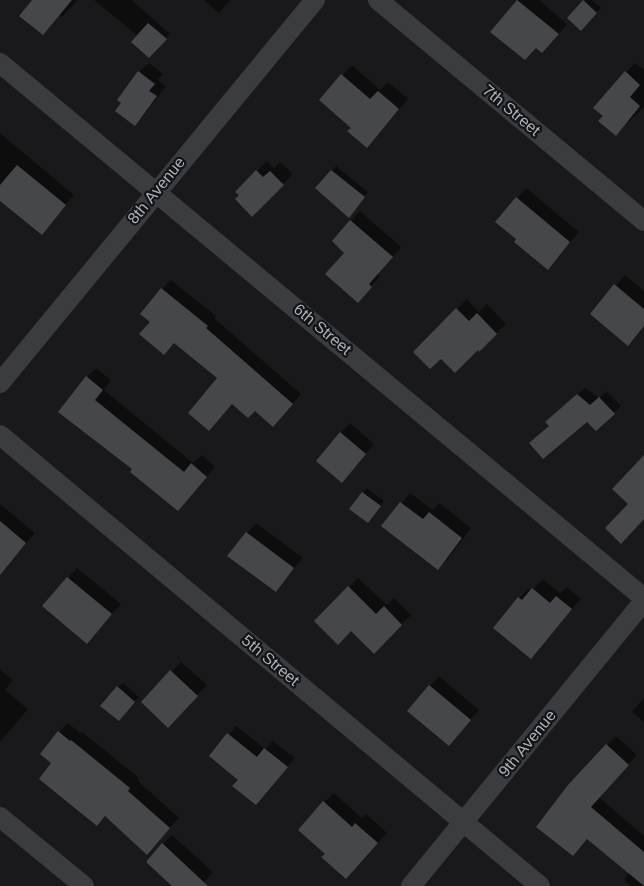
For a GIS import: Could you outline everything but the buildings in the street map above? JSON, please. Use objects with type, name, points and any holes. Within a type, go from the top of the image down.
[{"type":"street","name":"8th Avenue","points":[[0,383],[315,0]]},
{"type":"street","name":"7th Street","points":[[378,0],[644,221]]},
{"type":"street","name":"6th Street","points":[[0,63],[644,600]]},
{"type":"street","name":"5th Street","points":[[0,435],[540,886]]},
{"type":"street","name":"9th Avenue","points":[[411,886],[644,600]]},
{"type":"street","points":[[0,817],[84,886]]}]
